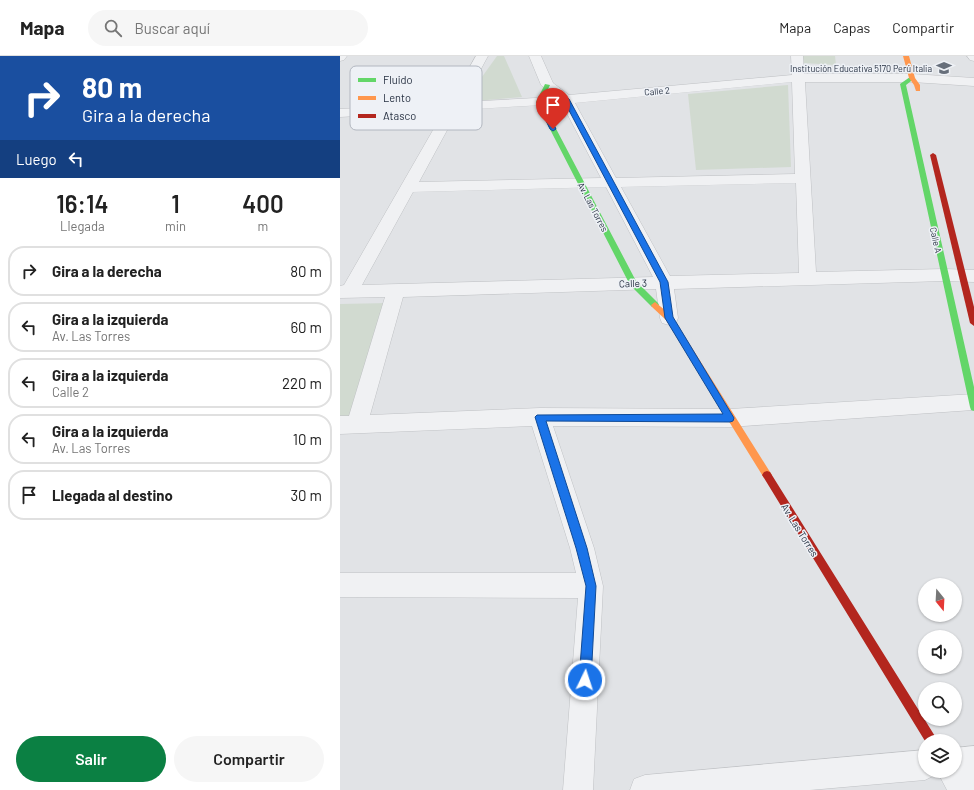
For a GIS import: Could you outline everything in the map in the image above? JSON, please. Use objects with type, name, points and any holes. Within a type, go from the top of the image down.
[{"type":"street","points":[[477,66],[482,56]]},
{"type":"street","name":"Av. Las Torres","points":[[534,56],[547,85],[566,99],[664,282],[669,318]]},
{"type":"street","points":[[796,56],[808,280]]},
{"type":"street","points":[[906,56],[912,78],[917,85],[920,100]]},
{"type":"street","name":"Calle 2","points":[[482,105],[540,102],[797,78],[912,78],[974,82]]},
{"type":"street","name":"Calle A","points":[[912,78],[903,84],[973,404]]},
{"type":"street","points":[[540,102],[547,85]]},
{"type":"street","name":"Av. Las Torres","points":[[540,102],[633,283],[669,318],[928,734]]},
{"type":"street","name":"Calle 2","points":[[340,113],[350,112]]},
{"type":"street","points":[[345,292],[441,130]]},
{"type":"street","name":"Calle A","points":[[931,146],[968,275],[974,323]]},
{"type":"street","points":[[407,187],[802,178]]},
{"type":"street","name":"Calle 3","points":[[345,292],[664,282],[808,280],[968,275]]},
{"type":"street","points":[[396,291],[348,424],[540,417],[730,418],[973,404]]},
{"type":"street","points":[[540,417],[582,548],[591,586],[578,790]]},
{"type":"street","points":[[340,585],[591,586]]},
{"type":"street","points":[[962,762],[974,761]]},
{"type":"street","points":[[645,790],[918,766]]},
{"type":"street","points":[[957,778],[965,790]]},
{"type":"shaded area","points":[[497,56],[504,56],[522,97],[482,100],[482,77]]},
{"type":"shaded area","points":[[803,56],[835,56],[836,65],[803,63]]},
{"type":"shaded area","points":[[788,85],[791,167],[696,170],[688,94]]},
{"type":"shaded area","points":[[389,303],[351,418],[340,418],[340,304]]},
{"type":"traffic: fast","points":[[912,78],[903,84],[974,407]]},
{"type":"traffic: fast","points":[[547,85],[539,102],[633,283],[655,305]]},
{"type":"traffic: slow","points":[[906,56],[912,78],[917,85],[918,90]]},
{"type":"traffic: slow","points":[[655,305],[669,318],[767,475]]},
{"type":"traffic: jam","points":[[933,155],[974,323]]},
{"type":"traffic: jam","points":[[767,475],[928,734]]},
{"type":"place","name":"Institución Educativa 5170 Perú Italia","points":[[944,68]]},
{"type":"route","points":[[553,129],[540,102],[566,99],[664,282],[669,318],[730,418],[644,419],[540,417],[582,548],[591,586],[585,680]]}]
